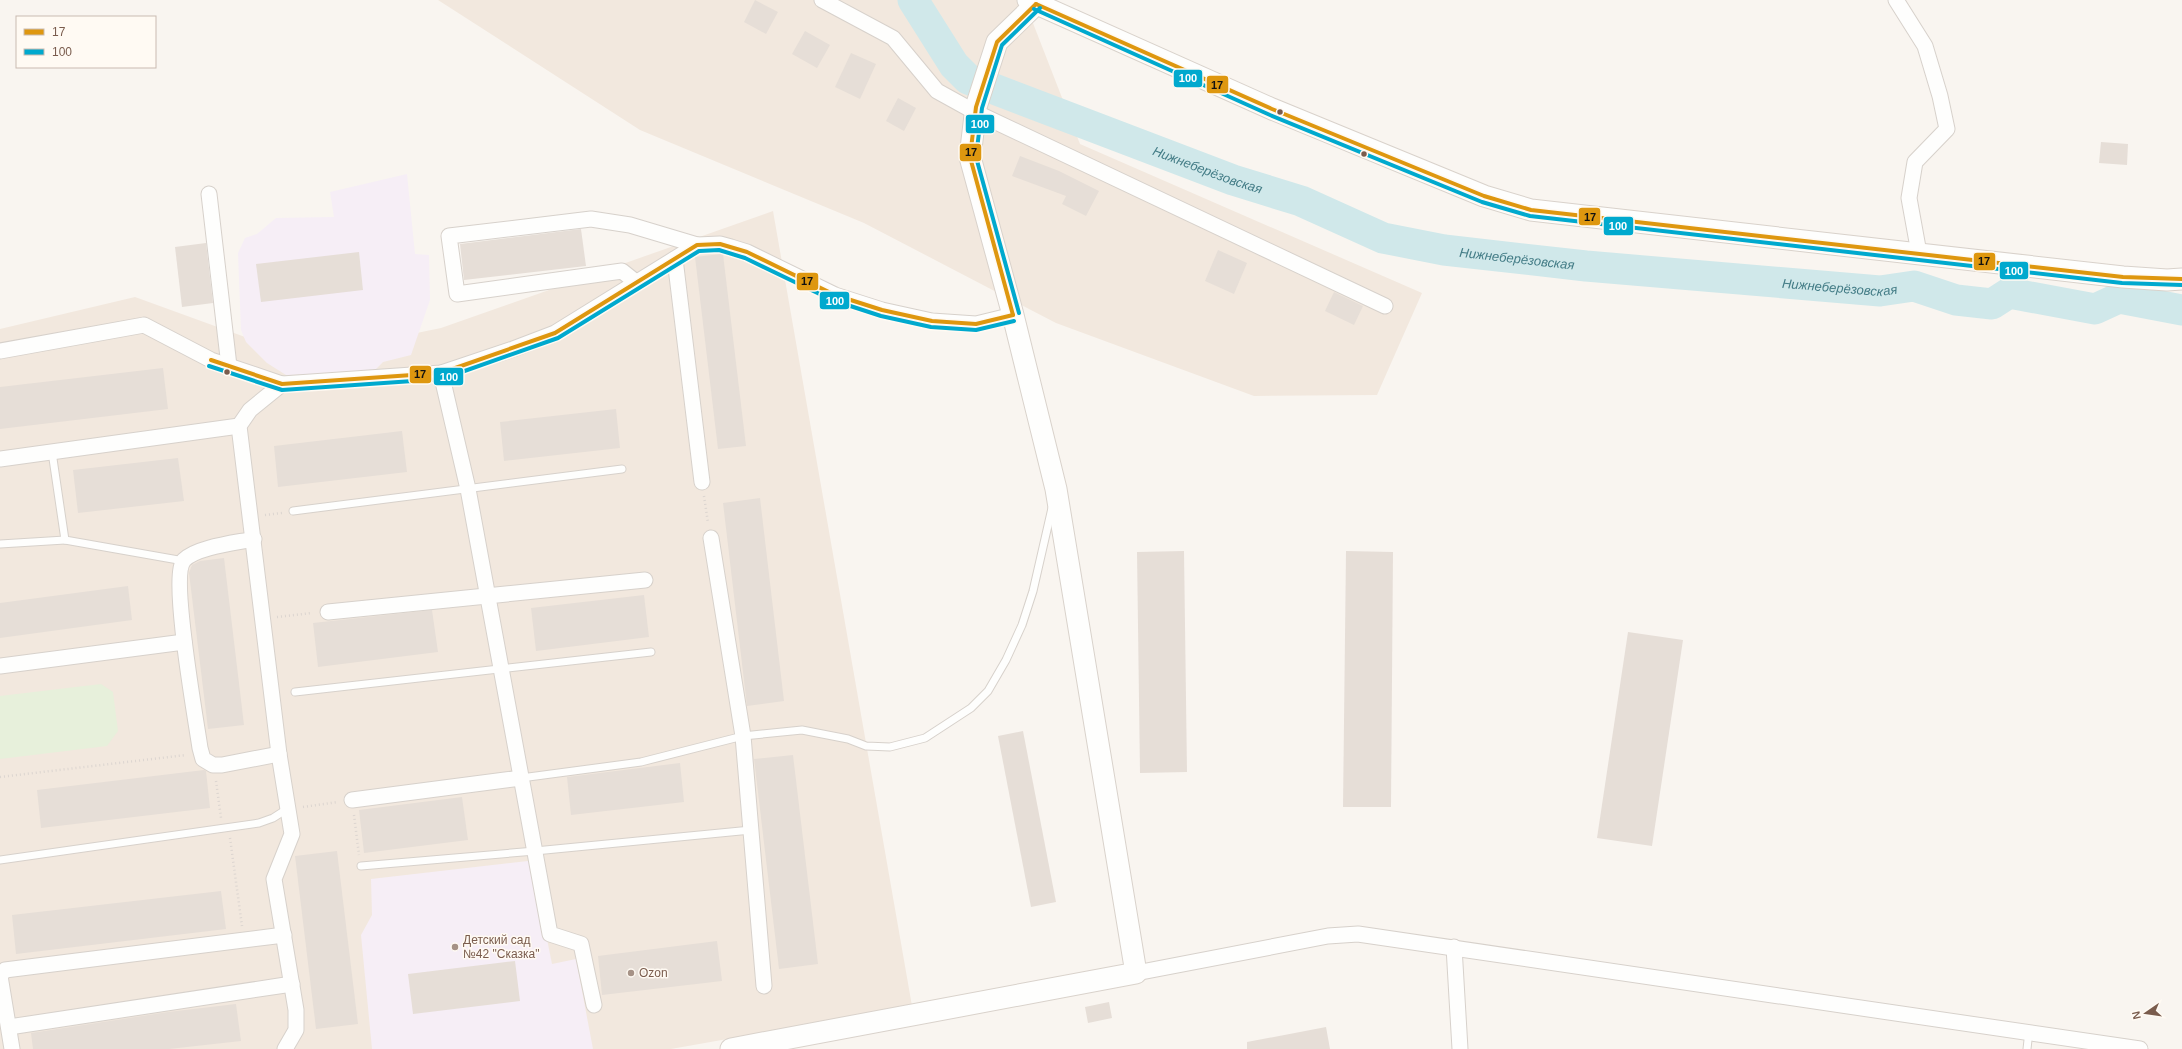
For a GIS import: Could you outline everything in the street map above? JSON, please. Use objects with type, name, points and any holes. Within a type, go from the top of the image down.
[{"type":"street","points":[[822,0],[893,38],[937,91],[975,112],[1385,306]]},
{"type":"street","points":[[1896,0],[1925,46],[1940,96],[1947,129],[1915,162],[1909,198],[1919,253]]},
{"type":"street","points":[[1136,973],[1056,489],[1013,315],[970,157],[975,112],[998,42],[1032,2],[1272,109],[1484,196],[1531,210],[1620,222],[1919,253],[2123,277],[2166,280],[2182,279]]},
{"type":"street","points":[[209,194],[229,366]]},
{"type":"street","points":[[637,283],[622,271],[457,294],[449,236],[591,220],[630,225],[697,245],[720,244],[747,252],[835,295],[882,310],[932,321],[976,324],[1013,315]]},
{"type":"street","points":[[0,351],[144,325],[211,360],[282,384],[441,374],[555,333],[697,245]]},
{"type":"street","points":[[675,259],[702,482]]},
{"type":"street","points":[[441,374],[468,489],[550,934],[581,944],[594,1005]]},
{"type":"street","points":[[282,384],[250,410],[239,426],[254,539],[279,754],[292,834],[274,879],[296,1010],[296,1030],[285,1049]]},
{"type":"street","points":[[0,459],[239,426]]},
{"type":"street","points":[[711,538],[742,736],[764,986]]},
{"type":"street","points":[[254,539],[198,552],[184,561],[179,575],[184,642],[203,759],[213,765],[279,754]]},
{"type":"street","points":[[328,612],[645,580]]},
{"type":"street","points":[[0,666],[184,642]]},
{"type":"street","points":[[352,800],[521,778]]},
{"type":"street","points":[[731,1049],[1328,936],[1358,934],[2029,1031],[2140,1049]]},
{"type":"street","points":[[12,1049],[0,976],[5,970],[284,935]]},
{"type":"street","points":[[1454,947],[1460,1049]]},
{"type":"street","points":[[9,1027],[292,984]]},
{"type":"lane","points":[[52,452],[64,540]]},
{"type":"lane","points":[[293,511],[622,469]]},
{"type":"lane","points":[[521,778],[641,762],[742,736],[802,730],[848,740],[866,746],[890,747],[925,738],[971,708],[988,691],[1006,660],[1022,625],[1033,591],[1056,489]]},
{"type":"lane","points":[[0,544],[64,540],[184,561]]},
{"type":"lane","points":[[295,692],[650,652]]},
{"type":"lane","points":[[0,860],[259,823],[273,818],[287,809]]},
{"type":"lane","points":[[361,866],[751,830]]},
{"type":"lane","points":[[2027,1049],[2029,1031]]},
{"type":"path","points":[[702,482],[711,538]]},
{"type":"path","points":[[251,517],[293,511]]},
{"type":"path","points":[[263,618],[328,612]]},
{"type":"path","points":[[0,778],[202,754]]},
{"type":"path","points":[[213,765],[226,828],[244,940]]},
{"type":"path","points":[[287,809],[352,800],[361,866]]},
{"type":"shaded area","points":[[438,0],[1024,0],[1080,144],[1422,293],[1377,395],[1254,396],[1056,323],[864,223],[640,130]]},
{"type":"shaded area","points":[[407,174],[415,254],[429,255],[430,300],[411,355],[383,362],[372,373],[286,375],[267,363],[246,342],[241,330],[238,253],[245,238],[257,234],[276,218],[334,217],[330,192]]},
{"type":"shaded area","points":[[773,211],[912,1006],[671,1049],[0,1049],[0,329],[135,297],[300,357],[441,328]]},
{"type":"shaded area","name":"Детский сад №42 \"Сказка\"","points":[[528,861],[533,869],[552,964],[576,959],[593,1049],[372,1049],[361,935],[372,915],[371,879]]},
{"type":"green space","points":[[101,684],[113,692],[118,731],[107,746],[0,759],[0,696]]},
{"type":"building","points":[[755,0],[778,12],[766,34],[744,22]]},
{"type":"building","points":[[805,31],[830,45],[817,68],[792,54]]},
{"type":"building","points":[[851,53],[876,64],[860,99],[835,87]]},
{"type":"building","points":[[898,98],[916,108],[904,131],[886,121]]},
{"type":"building","points":[[2101,142],[2128,144],[2127,165],[2099,163]]},
{"type":"building","points":[[1020,156],[1059,171],[1099,191],[1086,216],[1062,204],[1066,196],[1012,176]]},
{"type":"building","points":[[581,229],[586,266],[464,280],[460,244]]},
{"type":"building","points":[[206,243],[213,303],[182,307],[175,247]]},
{"type":"building","points":[[1218,250],[1247,263],[1234,294],[1205,281]]},
{"type":"building","points":[[359,252],[363,290],[261,302],[256,264]]},
{"type":"building","points":[[723,254],[746,446],[718,449],[695,257]]},
{"type":"building","points":[[1334,292],[1363,306],[1354,325],[1325,311]]},
{"type":"building","points":[[163,368],[168,409],[0,429],[0,387]]},
{"type":"building","points":[[616,409],[620,448],[504,461],[500,422]]},
{"type":"building","points":[[402,431],[407,472],[278,487],[274,446]]},
{"type":"building","points":[[178,458],[184,501],[78,513],[73,470]]},
{"type":"building","points":[[760,498],[784,701],[747,706],[723,503]]},
{"type":"building","points":[[1184,551],[1187,772],[1140,773],[1137,552]]},
{"type":"building","points":[[1346,551],[1393,552],[1391,807],[1343,807]]},
{"type":"building","points":[[224,558],[244,725],[208,729],[189,573],[192,565],[200,561]]},
{"type":"building","points":[[128,586],[132,620],[0,638],[0,603]]},
{"type":"building","points":[[644,595],[649,637],[536,651],[531,608]]},
{"type":"building","points":[[432,610],[438,652],[318,667],[313,623]]},
{"type":"building","points":[[1628,632],[1683,640],[1652,846],[1597,838]]},
{"type":"building","points":[[1023,731],[1056,902],[1031,907],[998,736]]},
{"type":"building","points":[[793,755],[818,964],[779,969],[754,759]]},
{"type":"building","points":[[680,763],[684,802],[571,815],[567,777]]},
{"type":"building","points":[[204,770],[206,771],[210,808],[41,828],[37,790]]},
{"type":"building","points":[[462,797],[468,840],[364,853],[359,810]]},
{"type":"building","points":[[337,851],[358,1024],[316,1029],[295,856]]},
{"type":"building","points":[[221,891],[226,929],[16,954],[12,915]]},
{"type":"building","points":[[717,941],[722,981],[602,995],[598,956]]},
{"type":"building","points":[[515,961],[520,1001],[413,1014],[408,974]]},
{"type":"building","points":[[1109,1002],[1112,1018],[1088,1023],[1085,1007]]},
{"type":"building","points":[[236,1004],[241,1041],[169,1049],[33,1049],[31,1033],[168,1012]]},
{"type":"building","points":[[1326,1027],[1330,1049],[1247,1049],[1247,1042]]},
{"type":"waterway","name":"Нижнеберёзовская","points":[[913,0],[954,65],[968,79],[1233,180],[1301,201],[1383,238],[1444,250],[1586,266],[1880,291],[1914,286],[1956,300],[1992,304],[2009,293],[2095,309],[2119,298],[2182,310]]},
{"type":"transit line","name":"17","points":[[1036,4],[1272,109],[1484,196],[1531,210],[2123,277],[2182,279]]},
{"type":"transit line","name":"17","points":[[1013,315],[970,157],[976,107],[997,42],[1036,4]]},
{"type":"transit line","name":"100","points":[[1019,313],[976,157],[982,108],[1002,45],[1040,8]]},
{"type":"transit line","name":"100","points":[[1034,9],[1270,115],[1482,202],[1530,216],[2122,283],[2182,285]]},
{"type":"transit line","name":"17","points":[[211,360],[282,384],[441,373],[555,333],[697,245],[720,244],[747,252],[835,295],[882,310],[932,321],[976,324],[1013,315]]},
{"type":"transit line","name":"100","points":[[209,366],[282,390],[442,379],[558,338],[699,251],[719,250],[745,258],[832,300],[881,316],[931,327],[976,330],[1014,321]]},
{"type":"place","name":"Детский сад №42 \"Сказка\"","points":[[455,947]]},
{"type":"place","name":"Ozon","points":[[631,973]]}]
